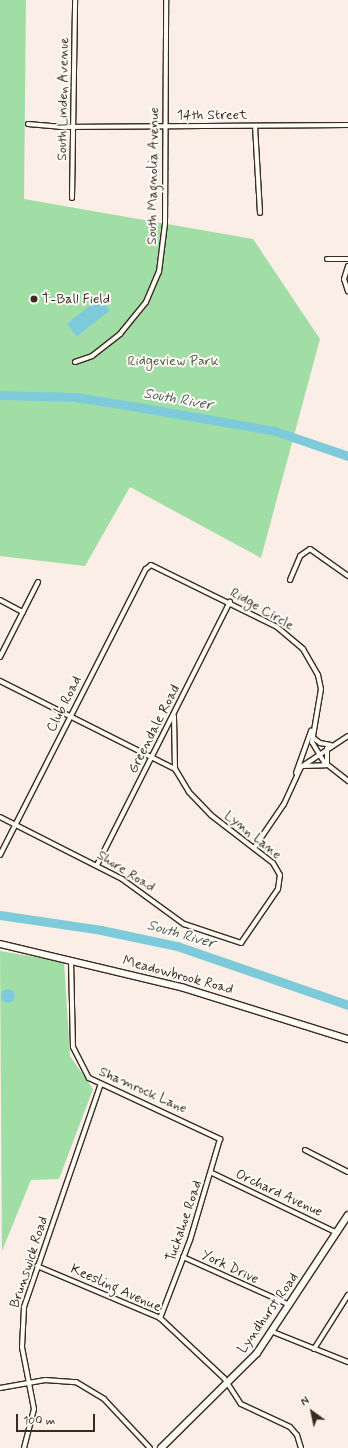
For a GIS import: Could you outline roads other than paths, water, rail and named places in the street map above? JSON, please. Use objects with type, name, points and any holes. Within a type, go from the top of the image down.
[{"type":"street","name":"South Linden Avenue","points":[[72,198],[75,0]]},
{"type":"street","name":"South Magnolia Avenue","points":[[75,362],[92,356],[120,334],[146,302],[159,272],[165,224],[166,0]]},
{"type":"street","name":"14th Street","points":[[28,124],[74,126],[348,126]]},
{"type":"street","points":[[255,126],[260,213]]},
{"type":"street","points":[[328,259],[348,259]]},
{"type":"street","points":[[348,266],[344,279],[348,290]]},
{"type":"street","points":[[290,580],[300,556],[310,549],[348,576]]},
{"type":"street","name":"Ridge Circle","points":[[151,565],[230,602],[282,630],[311,660],[321,689],[311,730],[284,804],[254,848]]},
{"type":"street","name":"Club Road","points":[[0,856],[146,569],[151,565]]},
{"type":"street","points":[[0,657],[38,582]]},
{"type":"street","points":[[0,600],[23,612]]},
{"type":"street","name":"Greendale Road","points":[[97,865],[153,758],[230,602]]},
{"type":"street","name":"Lynn Lane","points":[[0,681],[175,769],[199,803],[276,866],[280,880],[240,943]]},
{"type":"street","points":[[174,716],[175,769]]},
{"type":"street","name":"Ridge Circle","points":[[295,776],[301,767],[318,754],[311,736],[311,730]]},
{"type":"street","points":[[311,736],[320,743],[334,744]]},
{"type":"street","points":[[348,736],[318,754],[328,766],[348,781]]},
{"type":"street","points":[[327,748],[328,766]]},
{"type":"street","points":[[301,767],[314,764],[328,766]]},
{"type":"street","name":"Shore Road","points":[[0,817],[97,865],[136,888],[184,924],[240,943]]},
{"type":"street","name":"Meadowbrook Road","points":[[0,944],[72,960],[274,1014],[348,1039]]},
{"type":"street","name":"Shamrock Lane","points":[[72,960],[75,1055],[84,1072],[100,1086],[214,1133]]},
{"type":"street","name":"Brunswick Road","points":[[24,1448],[34,1409],[31,1382],[22,1346],[22,1320],[37,1266],[100,1086]]},
{"type":"street","name":"Tuckahoe Road","points":[[160,1318],[184,1257],[221,1143],[214,1133]]},
{"type":"street","points":[[304,1150],[348,1172]]},
{"type":"street","name":"Orchard Avenue","points":[[212,1173],[337,1233]]},
{"type":"street","name":"Lyndhurst Road","points":[[161,1448],[227,1384],[273,1332],[348,1215]]},
{"type":"street","name":"York Drive","points":[[184,1257],[290,1305]]},
{"type":"street","name":"Keesling Avenue","points":[[37,1266],[160,1318],[227,1384],[246,1409],[294,1431],[300,1448]]},
{"type":"street","points":[[314,1349],[348,1295]]},
{"type":"street","points":[[273,1332],[348,1362]]},
{"type":"street","points":[[0,1388],[31,1382],[63,1379],[86,1386],[104,1399],[150,1448]]},
{"type":"water","points":[[100,298],[110,311],[77,336],[67,324]]},
{"type":"water","points":[[5,989],[11,989],[15,993],[15,999],[11,1003],[5,1003],[1,999],[1,993]]},
{"type":"waterway","name":"South River","points":[[0,395],[75,397],[275,431],[348,456]]},
{"type":"waterway","name":"South River","points":[[0,915],[101,930],[177,946],[348,1005]]},
{"type":"place","name":"T-Ball Field","points":[[34,299]]},
{"type":"park label","name":"Ridgeview Park","points":[[173,361]]}]
